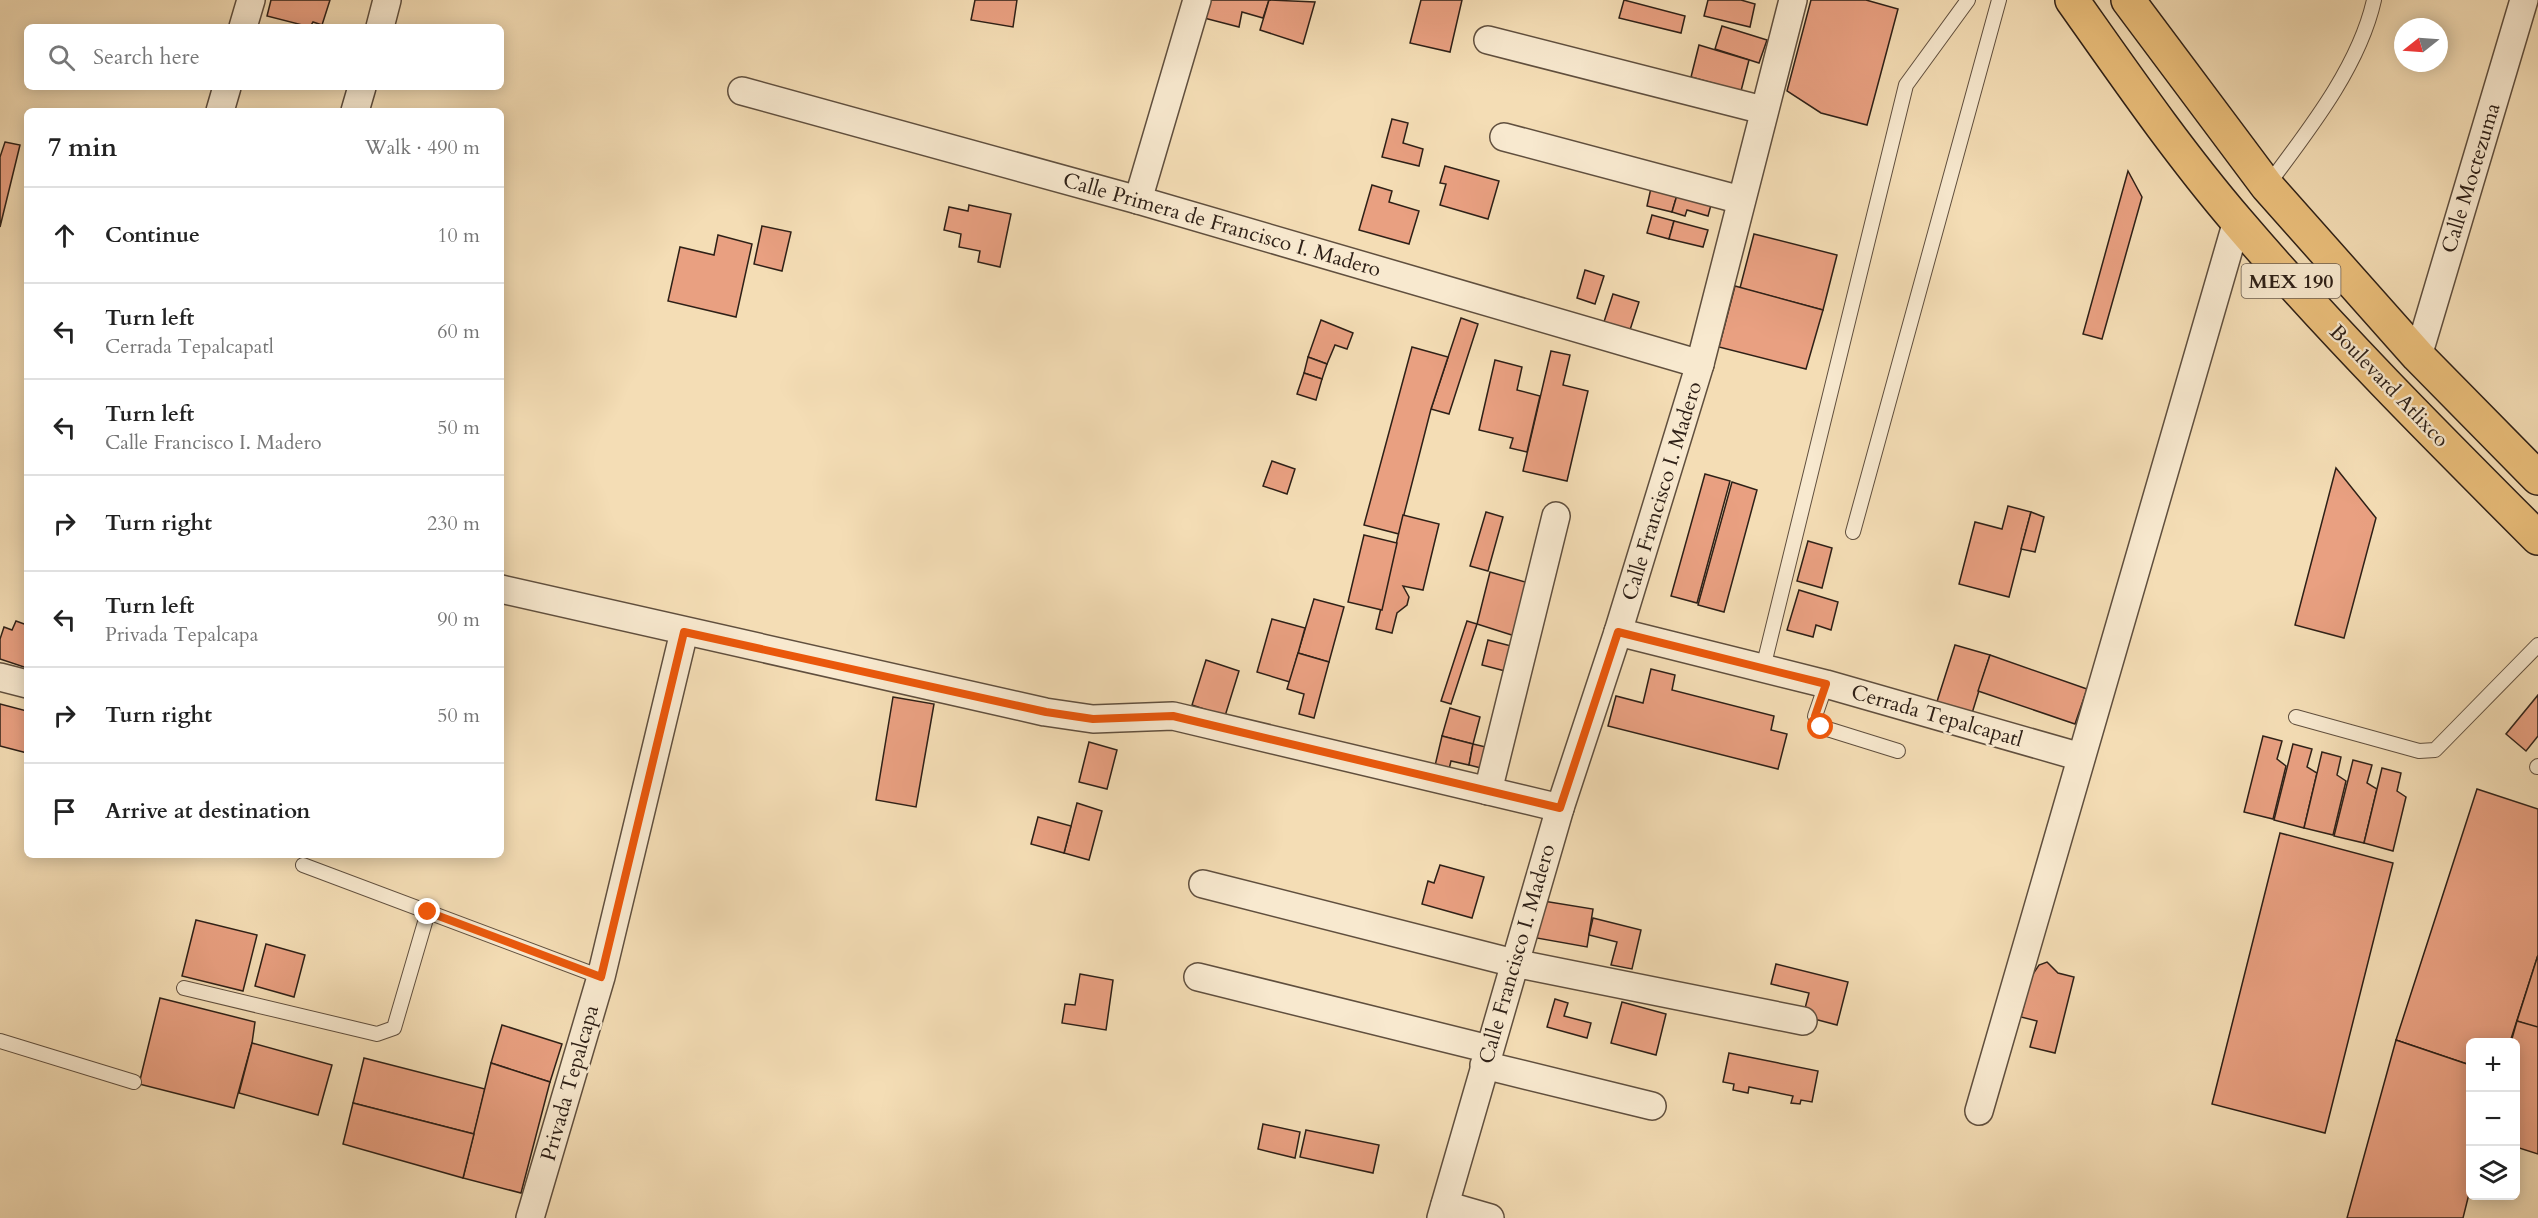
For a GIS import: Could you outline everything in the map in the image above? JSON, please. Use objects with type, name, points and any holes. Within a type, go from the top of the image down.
[{"type":"main road","name":"Boulevard Atlixco","points":[[2072,0],[2140,96],[2237,221],[2386,386],[2538,538]]},
{"type":"main road","name":"MEX 190","points":[[2128,0],[2267,186],[2418,356],[2538,478]]},
{"type":"street","points":[[244,24],[251,0]]},
{"type":"street","points":[[381,24],[387,0]]},
{"type":"street","points":[[1138,200],[1197,0]]},
{"type":"street","name":"Calle Francisco I. Madero","points":[[1443,1212],[1560,808],[1618,632],[1700,364],[1763,110],[1793,0]]},
{"type":"street","name":"Calle Moctezuma","points":[[2418,356],[2524,0]]},
{"type":"street","points":[[1488,40],[1763,110]]},
{"type":"street","points":[[221,108],[225,90]]},
{"type":"street","points":[[356,108],[361,90]]},
{"type":"street","name":"Calle Primera de Francisco I. Madero","points":[[742,91],[1138,200],[1700,364]]},
{"type":"street","points":[[1504,137],[1741,200]]},
{"type":"street","points":[[1979,1111],[2237,221]]},
{"type":"street","points":[[1488,791],[1556,516]]},
{"type":"street","points":[[504,590],[1046,712],[1093,719],[1173,716],[1560,808]]},
{"type":"street","name":"Privada Tepalcapa","points":[[530,1218],[601,977],[684,632]]},
{"type":"street","name":"Cerrada Tepalcapatl","points":[[1618,632],[1826,684],[2081,758]]},
{"type":"street","points":[[0,677],[24,683]]},
{"type":"street","points":[[1203,884],[1514,963],[1803,1021]]},
{"type":"street","points":[[1198,977],[1487,1057],[1652,1106]]},
{"type":"street","points":[[1443,1212],[1490,1218]]},
{"type":"lane","points":[[1763,668],[1906,86],[1968,0]]},
{"type":"lane","points":[[1853,532],[1998,0]]},
{"type":"lane","points":[[2267,186],[2314,124],[2367,30],[2374,0]]},
{"type":"lane","points":[[2296,717],[2419,751],[2435,750],[2538,645]]},
{"type":"lane","points":[[1826,684],[1815,716],[1821,727],[1898,751]]},
{"type":"lane","points":[[303,865],[601,977]]},
{"type":"lane","points":[[184,988],[377,1034],[394,1028],[428,912]]},
{"type":"lane","points":[[0,1041],[134,1082]]},
{"type":"building","points":[[271,0],[330,0],[322,24],[313,22],[312,24],[298,24],[267,16]]},
{"type":"building","points":[[975,0],[1017,0],[1013,27],[971,20]]},
{"type":"building","points":[[1208,0],[1269,0],[1263,18],[1242,12],[1239,27],[1204,18]]},
{"type":"building","points":[[1269,0],[1315,2],[1303,44],[1260,30]]},
{"type":"building","points":[[1421,0],[1462,0],[1450,52],[1410,43]]},
{"type":"building","points":[[1624,0],[1685,16],[1681,33],[1619,18]]},
{"type":"building","points":[[1708,0],[1741,0],[1755,4],[1750,27],[1704,16]]},
{"type":"building","points":[[1811,0],[1866,0],[1898,9],[1867,125],[1821,113],[1787,91]]},
{"type":"building","points":[[1722,26],[1767,40],[1759,63],[1715,49]]},
{"type":"building","points":[[1699,45],[1749,60],[1741,91],[1691,77]]},
{"type":"building","points":[[1392,119],[1408,123],[1403,143],[1423,149],[1419,166],[1382,157]]},
{"type":"building","points":[[5,142],[20,145],[0,227],[0,157]]},
{"type":"building","points":[[1445,166],[1499,181],[1488,219],[1440,205],[1446,184],[1440,183]]},
{"type":"building","points":[[2128,171],[2142,197],[2102,339],[2083,334]]},
{"type":"building","points":[[1372,185],[1392,191],[1389,202],[1419,211],[1409,244],[1359,230]]},
{"type":"building","points":[[1651,188],[1677,195],[1672,212],[1647,206]]},
{"type":"building","points":[[1677,195],[1711,205],[1708,216],[1687,210],[1685,216],[1672,212]]},
{"type":"building","points":[[969,205],[1011,214],[1000,267],[978,262],[980,251],[959,247],[961,234],[944,230],[949,207],[968,211]]},
{"type":"building","points":[[1652,215],[1674,221],[1669,239],[1647,233]]},
{"type":"building","points":[[1674,221],[1708,230],[1703,247],[1669,239]]},
{"type":"building","points":[[762,226],[791,232],[782,271],[754,264]]},
{"type":"building","points":[[1754,234],[1837,255],[1823,310],[1740,288]]},
{"type":"building","points":[[718,235],[752,244],[736,317],[668,301],[680,247],[714,255]]},
{"type":"building","points":[[1585,270],[1604,276],[1595,304],[1577,298]]},
{"type":"building","points":[[1735,286],[1823,310],[1806,369],[1719,347]]},
{"type":"building","points":[[1613,294],[1639,302],[1629,333],[1603,325]]},
{"type":"building","points":[[1461,318],[1478,324],[1449,414],[1431,409]]},
{"type":"building","points":[[1321,320],[1353,333],[1347,349],[1335,345],[1327,364],[1308,357]]},
{"type":"building","points":[[1412,347],[1448,357],[1431,409],[1399,534],[1364,525]]},
{"type":"building","points":[[1551,351],[1570,355],[1563,385],[1588,391],[1567,481],[1523,471]]},
{"type":"building","points":[[1308,357],[1327,364],[1322,379],[1304,373]]},
{"type":"building","points":[[1495,360],[1522,367],[1517,390],[1540,396],[1527,452],[1510,448],[1513,438],[1479,430]]},
{"type":"building","points":[[1304,373],[1322,379],[1316,400],[1297,394]]},
{"type":"building","points":[[1272,461],[1295,469],[1287,494],[1263,486]]},
{"type":"building","points":[[2336,468],[2376,518],[2344,638],[2295,625]]},
{"type":"building","points":[[1705,474],[1730,481],[1697,603],[1671,596]]},
{"type":"building","points":[[1732,482],[1757,490],[1724,612],[1698,605]]},
{"type":"building","points":[[2008,506],[2031,512],[2009,597],[1959,584],[1975,522],[2002,529]]},
{"type":"building","points":[[1486,512],[1503,517],[1488,571],[1470,566]]},
{"type":"building","points":[[2031,512],[2044,517],[2035,552],[2021,549]]},
{"type":"building","points":[[1403,515],[1439,524],[1423,590],[1403,586],[1409,597],[1407,605],[1397,613],[1392,633],[1376,629]]},
{"type":"building","points":[[1364,535],[1397,543],[1382,610],[1348,602]]},
{"type":"building","points":[[1808,541],[1832,548],[1822,588],[1797,581]]},
{"type":"building","points":[[1490,572],[1532,584],[1518,637],[1477,624]]},
{"type":"building","points":[[1799,590],[1838,602],[1831,630],[1816,625],[1813,637],[1787,630]]},
{"type":"building","points":[[1314,599],[1344,607],[1329,662],[1298,653]]},
{"type":"building","points":[[1272,619],[1305,628],[1290,682],[1257,672]]},
{"type":"building","points":[[16,621],[24,624],[24,667],[0,659],[0,639],[4,627],[12,630]]},
{"type":"building","points":[[1467,621],[1477,624],[1451,704],[1441,701]]},
{"type":"building","points":[[1488,640],[1515,647],[1509,672],[1482,665]]},
{"type":"building","points":[[1955,645],[1990,655],[1969,723],[1934,711]]},
{"type":"building","points":[[1298,653],[1329,662],[1314,718],[1299,714],[1304,694],[1287,689]]},
{"type":"building","points":[[1990,655],[2087,689],[2075,724],[1978,691]]},
{"type":"building","points":[[1206,660],[1239,671],[1225,716],[1192,705]]},
{"type":"building","points":[[1651,669],[1675,675],[1672,690],[1774,716],[1771,730],[1787,734],[1778,769],[1608,726],[1616,696],[1643,703]]},
{"type":"building","points":[[2538,695],[2538,736],[2526,751],[2506,734]]},
{"type":"building","points":[[893,697],[934,704],[916,807],[876,800]]},
{"type":"building","points":[[0,704],[24,710],[24,752],[0,746]]},
{"type":"building","points":[[1450,708],[1480,717],[1473,744],[1442,736]]},
{"type":"building","points":[[1442,736],[1473,744],[1469,765],[1451,761],[1448,773],[1434,770]]},
{"type":"building","points":[[2263,736],[2282,741],[2277,759],[2286,766],[2273,819],[2244,812]]},
{"type":"building","points":[[1089,742],[1117,750],[1107,789],[1079,782]]},
{"type":"building","points":[[1473,744],[1490,748],[1485,769],[1469,765]]},
{"type":"building","points":[[2293,744],[2312,749],[2307,767],[2317,773],[2304,828],[2274,820]]},
{"type":"building","points":[[2322,752],[2341,757],[2337,775],[2346,781],[2333,835],[2304,828]]},
{"type":"building","points":[[2353,760],[2372,765],[2367,783],[2377,789],[2364,843],[2334,836]]},
{"type":"building","points":[[2382,768],[2401,773],[2397,791],[2406,797],[2393,851],[2364,843]]},
{"type":"building","points":[[2477,789],[2538,809],[2538,955],[2511,1038],[2466,1038],[2466,1064],[2396,1040]]},
{"type":"building","points":[[1077,803],[1102,811],[1089,860],[1064,853]]},
{"type":"building","points":[[1038,817],[1071,826],[1064,853],[1031,844]]},
{"type":"building","points":[[2280,833],[2393,863],[2325,1133],[2212,1104]]},
{"type":"building","points":[[1440,865],[1484,877],[1472,918],[1422,904],[1428,881],[1434,883]]},
{"type":"building","points":[[1537,900],[1593,909],[1587,947],[1531,937]]},
{"type":"building","points":[[1593,918],[1641,930],[1632,969],[1611,965],[1617,942],[1589,935]]},
{"type":"building","points":[[196,920],[257,935],[243,991],[182,976]]},
{"type":"building","points":[[266,944],[305,955],[294,997],[255,986]]},
{"type":"building","points":[[2538,955],[2538,1028],[2517,1021]]},
{"type":"building","points":[[2047,962],[2058,973],[2074,977],[2055,1053],[2030,1047],[2037,1021],[2021,1017],[2031,977],[2039,965]]},
{"type":"building","points":[[1776,964],[1848,982],[1837,1025],[1803,1016],[1809,993],[1771,984]]},
{"type":"building","points":[[1080,974],[1113,980],[1106,1030],[1062,1023],[1065,1004],[1075,1005]]},
{"type":"building","points":[[160,998],[255,1022],[252,1043],[234,1108],[139,1084]]},
{"type":"building","points":[[1555,999],[1568,1003],[1564,1016],[1591,1023],[1587,1038],[1547,1027]]},
{"type":"building","points":[[1622,1002],[1666,1014],[1656,1055],[1611,1043]]},
{"type":"building","points":[[2517,1021],[2538,1027],[2538,1154],[2520,1148],[2520,1038],[2512,1038]]},
{"type":"building","points":[[502,1025],[562,1044],[550,1082],[491,1063]]},
{"type":"building","points":[[2396,1040],[2466,1064],[2468,1200],[2463,1218],[2347,1218]]},
{"type":"building","points":[[252,1043],[332,1065],[318,1115],[239,1093]]},
{"type":"building","points":[[1729,1053],[1818,1071],[1812,1102],[1801,1100],[1800,1104],[1791,1103],[1793,1096],[1749,1087],[1748,1093],[1733,1090],[1734,1084],[1723,1082]]},
{"type":"building","points":[[364,1058],[485,1089],[474,1134],[353,1103]]},
{"type":"building","points":[[491,1063],[550,1082],[521,1193],[463,1178]]},
{"type":"building","points":[[353,1103],[474,1134],[463,1178],[343,1144]]},
{"type":"building","points":[[1263,1124],[1300,1132],[1295,1158],[1258,1149]]},
{"type":"building","points":[[1306,1130],[1379,1145],[1373,1173],[1300,1157]]},
{"type":"route","points":[[428,912],[601,977],[684,632],[1046,712],[1093,719],[1173,716],[1560,808],[1618,632],[1826,684],[1815,716],[1821,727]]}]
